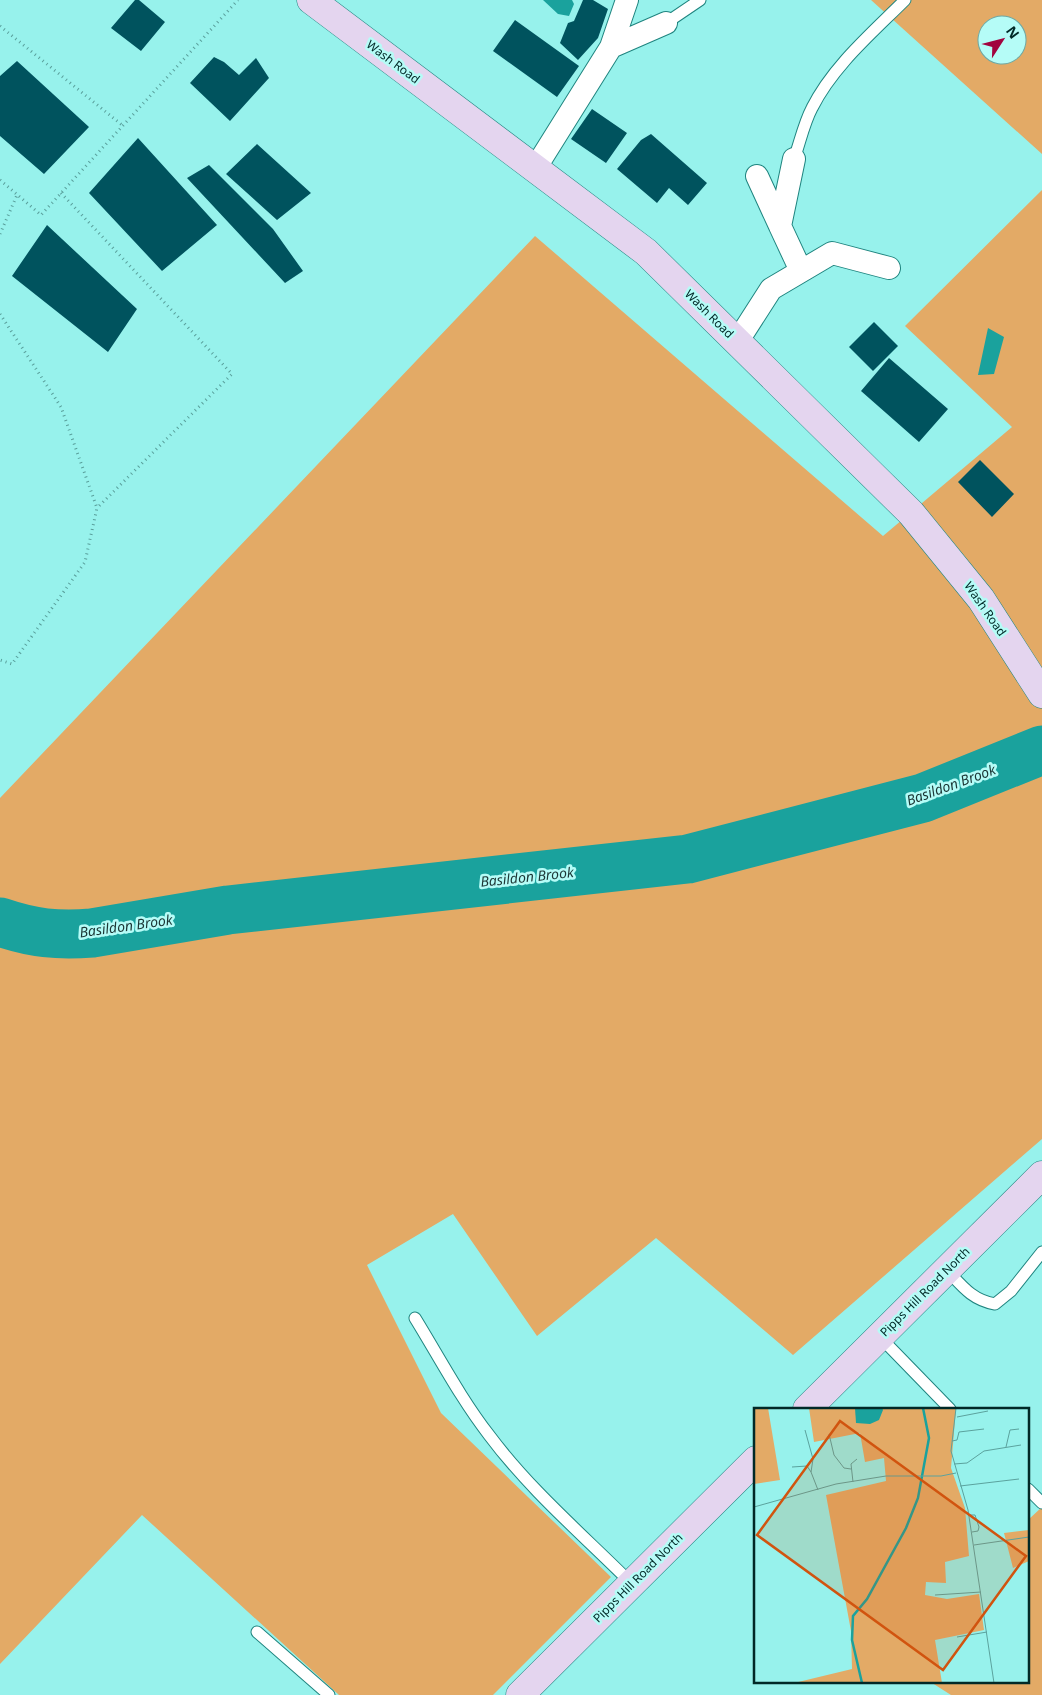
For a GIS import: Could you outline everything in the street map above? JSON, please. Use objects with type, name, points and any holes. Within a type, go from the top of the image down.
[{"type":"street","name":"Wash Road","points":[[311,0],[536,167],[646,252],[911,513],[981,600],[1042,694]]},
{"type":"street","points":[[536,167],[611,47],[627,0]]},
{"type":"street","points":[[611,47],[666,23]]},
{"type":"street","points":[[780,226],[794,159]]},
{"type":"street","points":[[757,176],[801,271]]},
{"type":"street","points":[[737,342],[771,289],[832,253],[889,268]]},
{"type":"street","name":"Pipps Hill Road North","points":[[808,1408],[1041,1178]]},
{"type":"street","name":"Pipps Hill Road North","points":[[520,1695],[754,1462]]},
{"type":"lane","points":[[666,23],[682,14],[700,0]]},
{"type":"lane","points":[[794,159],[811,108],[831,78],[860,44],[905,0]]},
{"type":"lane","points":[[947,1270],[965,1289],[982,1302],[995,1304],[1011,1291],[1042,1252]]},
{"type":"lane","points":[[415,1318],[488,1435],[526,1479],[632,1584]]},
{"type":"lane","points":[[880,1337],[949,1408]]},
{"type":"lane","points":[[1030,1491],[1042,1503]]},
{"type":"lane","points":[[257,1632],[329,1695]]},
{"type":"path","points":[[0,180],[41,216],[238,0]]},
{"type":"path","points":[[0,26],[122,125]]},
{"type":"path","points":[[61,194],[232,374],[97,508]]},
{"type":"path","points":[[0,234],[17,195]]},
{"type":"path","points":[[0,314],[61,406],[97,508],[85,562],[12,664],[0,660]]},
{"type":"shaded area","points":[[871,0],[1042,0],[1042,154]]},
{"type":"shaded area","points":[[1042,190],[1042,1139],[793,1355],[656,1238],[537,1336],[453,1214],[367,1265],[441,1413],[611,1577],[493,1695],[339,1695],[142,1515],[0,1664],[0,798],[535,236],[883,536],[1012,427],[905,326]]},
{"type":"shaded area","points":[[1042,1507],[1042,1695],[951,1695],[931,1682],[1030,1682],[1030,1518]]},
{"type":"water","points":[[543,0],[572,0],[574,4],[569,16],[558,14]]},
{"type":"water","points":[[988,328],[1004,337],[994,374],[978,375]]},
{"type":"building","points":[[135,0],[139,0],[165,22],[141,51],[111,28]]},
{"type":"building","points":[[583,0],[593,0],[608,9],[598,38],[578,60],[560,43],[568,23],[574,21]]},
{"type":"building","points":[[515,20],[579,66],[557,97],[493,51]]},
{"type":"building","points":[[214,57],[224,62],[239,75],[256,58],[269,78],[230,121],[190,83]]},
{"type":"building","points":[[17,61],[89,127],[44,174],[0,136],[0,76]]},
{"type":"building","points":[[592,109],[627,133],[606,163],[571,139]]},
{"type":"building","points":[[651,134],[707,183],[688,205],[669,188],[657,203],[617,169],[641,140]]},
{"type":"building","points":[[138,138],[217,225],[162,271],[89,193]]},
{"type":"building","points":[[257,144],[311,193],[277,220],[226,174]]},
{"type":"building","points":[[209,165],[273,229],[303,271],[285,283],[187,178]]},
{"type":"building","points":[[47,225],[137,309],[108,352],[12,276]]},
{"type":"building","points":[[874,322],[898,346],[873,371],[849,347]]},
{"type":"building","points":[[889,358],[948,409],[919,442],[861,391]]},
{"type":"building","points":[[980,460],[1014,494],[992,517],[958,482]]},
{"type":"waterway","name":"Basildon Brook","points":[[0,922],[45,933],[92,933],[228,910],[688,859],[923,798],[1042,750]]}]
